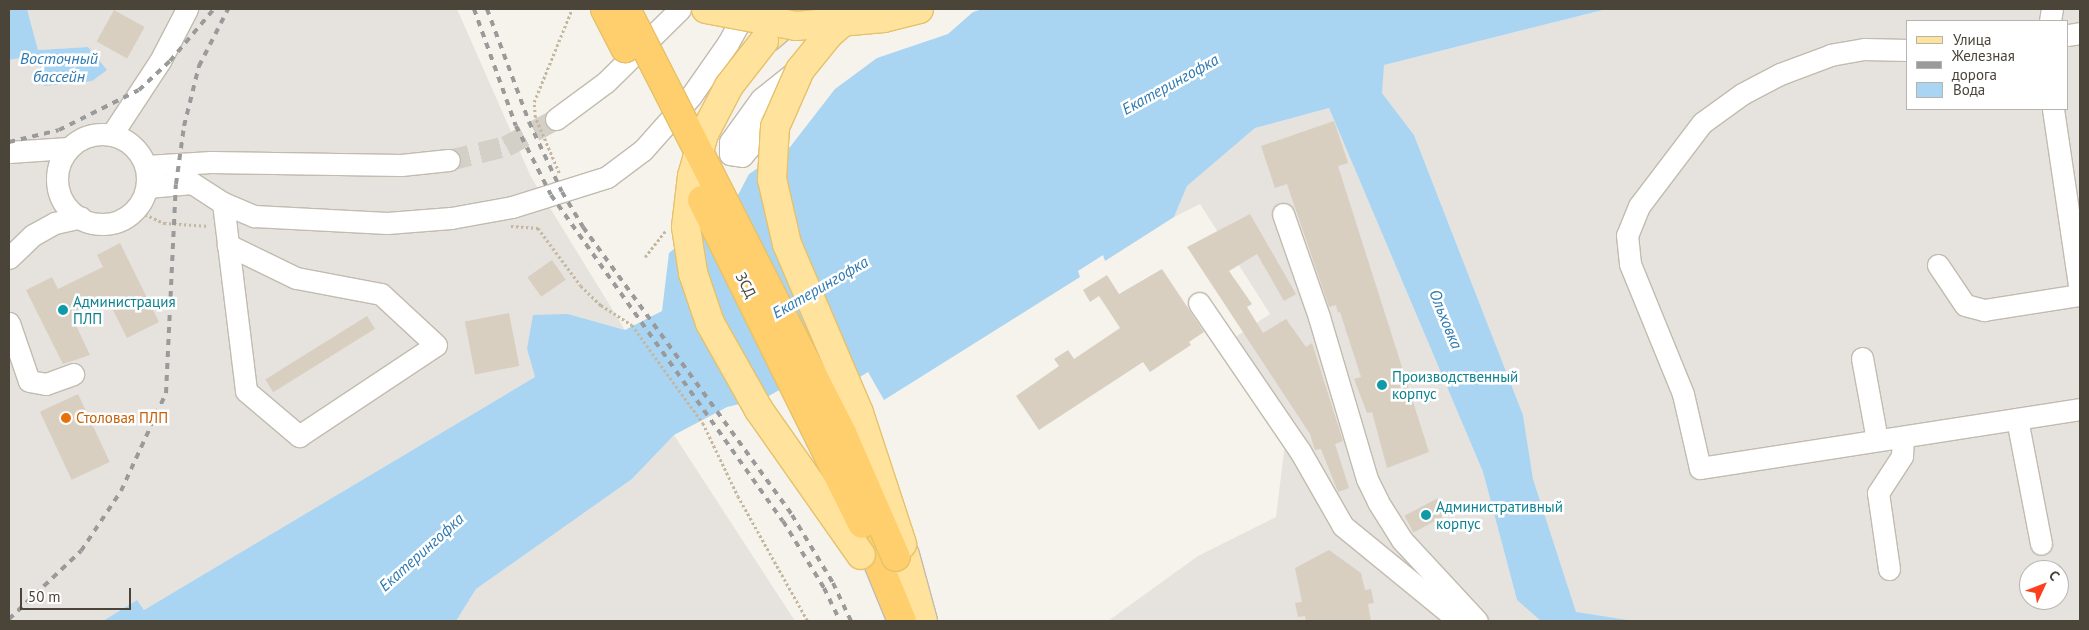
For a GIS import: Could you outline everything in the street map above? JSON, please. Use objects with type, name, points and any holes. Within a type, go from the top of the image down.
[{"type":"highway","name":"ЗСД","points":[[605,9],[825,445],[902,621]]},
{"type":"highway","name":"ЗСД","points":[[626,9],[842,433],[879,513],[921,621]]},
{"type":"main road","points":[[706,9],[796,26],[884,18],[919,9]]},
{"type":"main road","points":[[802,9],[764,41],[729,86],[704,134],[692,176],[686,227],[693,273],[710,323],[759,410],[861,555],[891,621]]},
{"type":"main road","points":[[858,9],[830,33],[793,84],[775,127],[772,179],[787,244],[859,413],[906,555],[921,621]]},
{"type":"lane","points":[[112,134],[160,61],[187,9]]},
{"type":"lane","points":[[556,118],[606,82],[680,9]]},
{"type":"lane","points":[[147,176],[192,183],[223,203],[254,216],[387,223],[451,218],[512,207],[607,177],[643,150],[691,96],[728,43],[747,9]]},
{"type":"lane","points":[[825,46],[742,156],[730,154],[730,142],[761,100],[825,46],[873,9]]},
{"type":"lane","points":[[1906,50],[1864,49],[1831,55],[1780,74],[1742,94],[1702,123],[1666,166],[1639,206],[1627,235],[1630,264],[1683,394],[1700,468],[2080,409]]},
{"type":"lane","points":[[2053,110],[2075,222],[2080,291]]},
{"type":"lane","points":[[57,169],[68,148],[88,135],[112,134],[127,140],[139,151],[147,176],[136,210],[116,223],[92,224],[71,212],[61,196]]},
{"type":"lane","points":[[9,152],[43,148],[68,148]]},
{"type":"lane","points":[[43,148],[57,169],[61,196],[55,223]]},
{"type":"lane","points":[[147,176],[211,162],[401,164],[449,160]]},
{"type":"lane","points":[[223,203],[246,392],[299,436],[436,345],[380,294],[296,278],[228,236]]},
{"type":"lane","points":[[1283,214],[1319,317],[1367,479],[1378,502],[1402,540],[1477,621]]},
{"type":"lane","points":[[9,258],[33,235],[55,223],[80,217]]},
{"type":"lane","points":[[1938,265],[1965,305],[1984,310],[2080,295]]},
{"type":"lane","points":[[1199,303],[1300,450],[1344,526],[1459,621]]},
{"type":"lane","points":[[9,323],[29,381],[46,384],[73,374]]},
{"type":"lane","points":[[1862,358],[1877,440]]},
{"type":"lane","points":[[2017,419],[2041,544]]},
{"type":"lane","points":[[1889,569],[1878,493],[1902,456],[1903,437]]},
{"type":"path","points":[[136,210],[164,223],[228,236]]},
{"type":"path","points":[[506,226],[538,228],[581,286],[601,305],[632,325],[703,423],[738,496],[808,621]]},
{"type":"shaded area","points":[[27,9],[457,9],[531,177],[625,330],[568,314],[527,349],[535,377],[144,610],[137,600],[103,621],[9,621],[9,60],[38,55],[45,86],[88,47],[38,50]]},
{"type":"shaded area","points":[[1607,9],[2080,9],[2080,621],[1634,621],[1576,613],[1533,479],[1523,415],[1414,135],[1382,93],[1383,65]]},
{"type":"shaded area","points":[[1329,108],[1483,472],[1517,600],[1541,621],[1108,621],[1198,556],[1276,517],[1285,443],[1222,346],[1270,314],[1200,204],[1174,217],[1187,186],[1255,128]]},
{"type":"shaded area","points":[[674,435],[795,621],[456,621],[476,589],[632,479]]},
{"type":"water","name":"Восточный бассейн","points":[[9,9],[27,9],[38,50],[88,47],[107,70],[92,81],[44,86],[38,55],[9,60]]},
{"type":"water","points":[[983,9],[1607,9],[1384,65],[1382,93],[1414,135],[1523,415],[1533,479],[1576,612],[1634,621],[1541,621],[1517,600],[1483,472],[1329,108],[1255,128],[1187,186],[1174,217],[1105,261],[1103,255],[1078,271],[1080,277],[884,400],[868,372],[852,382],[830,362],[765,398],[727,407],[674,435],[632,479],[476,589],[456,621],[103,621],[137,600],[144,610],[535,377],[527,349],[533,315],[568,314],[625,330],[662,311],[669,253],[737,197],[749,174],[790,147],[835,89],[877,58],[948,34],[973,12]]},
{"type":"building","points":[[114,10],[145,27],[127,58],[97,41]]},
{"type":"building","points":[[1334,121],[1348,163],[1338,166],[1429,452],[1387,468],[1372,412],[1367,413],[1354,379],[1361,377],[1340,312],[1338,313],[1336,305],[1329,307],[1287,184],[1275,188],[1261,146]]},
{"type":"building","points":[[1250,214],[1296,294],[1284,301],[1257,254],[1229,271],[1252,304],[1247,307],[1263,333],[1286,319],[1306,347],[1312,343],[1343,441],[1335,444],[1349,488],[1338,492],[1321,449],[1315,450],[1310,434],[1187,247]]},
{"type":"building","name":"Администрация ПЛП","points":[[120,243],[159,322],[127,338],[109,302],[73,319],[90,355],[63,364],[26,290],[52,277],[58,289],[103,267],[97,255]]},
{"type":"building","points":[[552,260],[566,280],[541,297],[527,277]]},
{"type":"building","points":[[1162,269],[1204,332],[1189,342],[1191,345],[1150,372],[1143,362],[1039,430],[1016,396],[1059,366],[1054,359],[1068,350],[1074,359],[1120,328],[1099,296],[1090,302],[1083,290],[1107,275],[1119,294]]},
{"type":"building","points":[[509,313],[519,366],[475,375],[465,322]]},
{"type":"building","points":[[367,316],[375,329],[273,392],[265,380]]},
{"type":"building","points":[[78,394],[110,462],[72,480],[40,412]]},
{"type":"building","name":"Административный корпус","points":[[1438,498],[1447,515],[1413,533],[1404,516]]},
{"type":"building","points":[[1329,550],[1361,573],[1365,590],[1371,589],[1374,603],[1368,604],[1371,621],[1306,621],[1305,616],[1298,617],[1295,603],[1302,602],[1295,568]]},
{"type":"tunnel","points":[[449,160],[506,146],[556,119]]},
{"type":"railway","points":[[9,142],[59,130],[139,90],[170,61],[214,9]]},
{"type":"railway","points":[[9,619],[81,551],[121,491],[166,393],[176,184],[184,126],[199,66],[228,9]]},
{"type":"railway","points":[[474,9],[516,126],[551,195],[783,521],[824,588],[840,621]]},
{"type":"railway","points":[[487,9],[529,122],[562,192],[583,227],[792,515],[833,583],[851,621]]},
{"type":"place","name":"Администрация ПЛП","points":[[63,310]]},
{"type":"place","name":"Производственный корпус","points":[[1382,385]]},
{"type":"place","name":"Столовая ПЛП","points":[[66,418]]},
{"type":"place","name":"Административный корпус","points":[[1426,515]]},
{"type":"water label","name":"Екатерингофка","points":[[1170,84]]},
{"type":"water label","name":"Екатерингофка","points":[[820,287]]},
{"type":"water label","name":"Ольховка","points":[[1446,319]]},
{"type":"water label","name":"Екатерингофка","points":[[421,552]]}]
